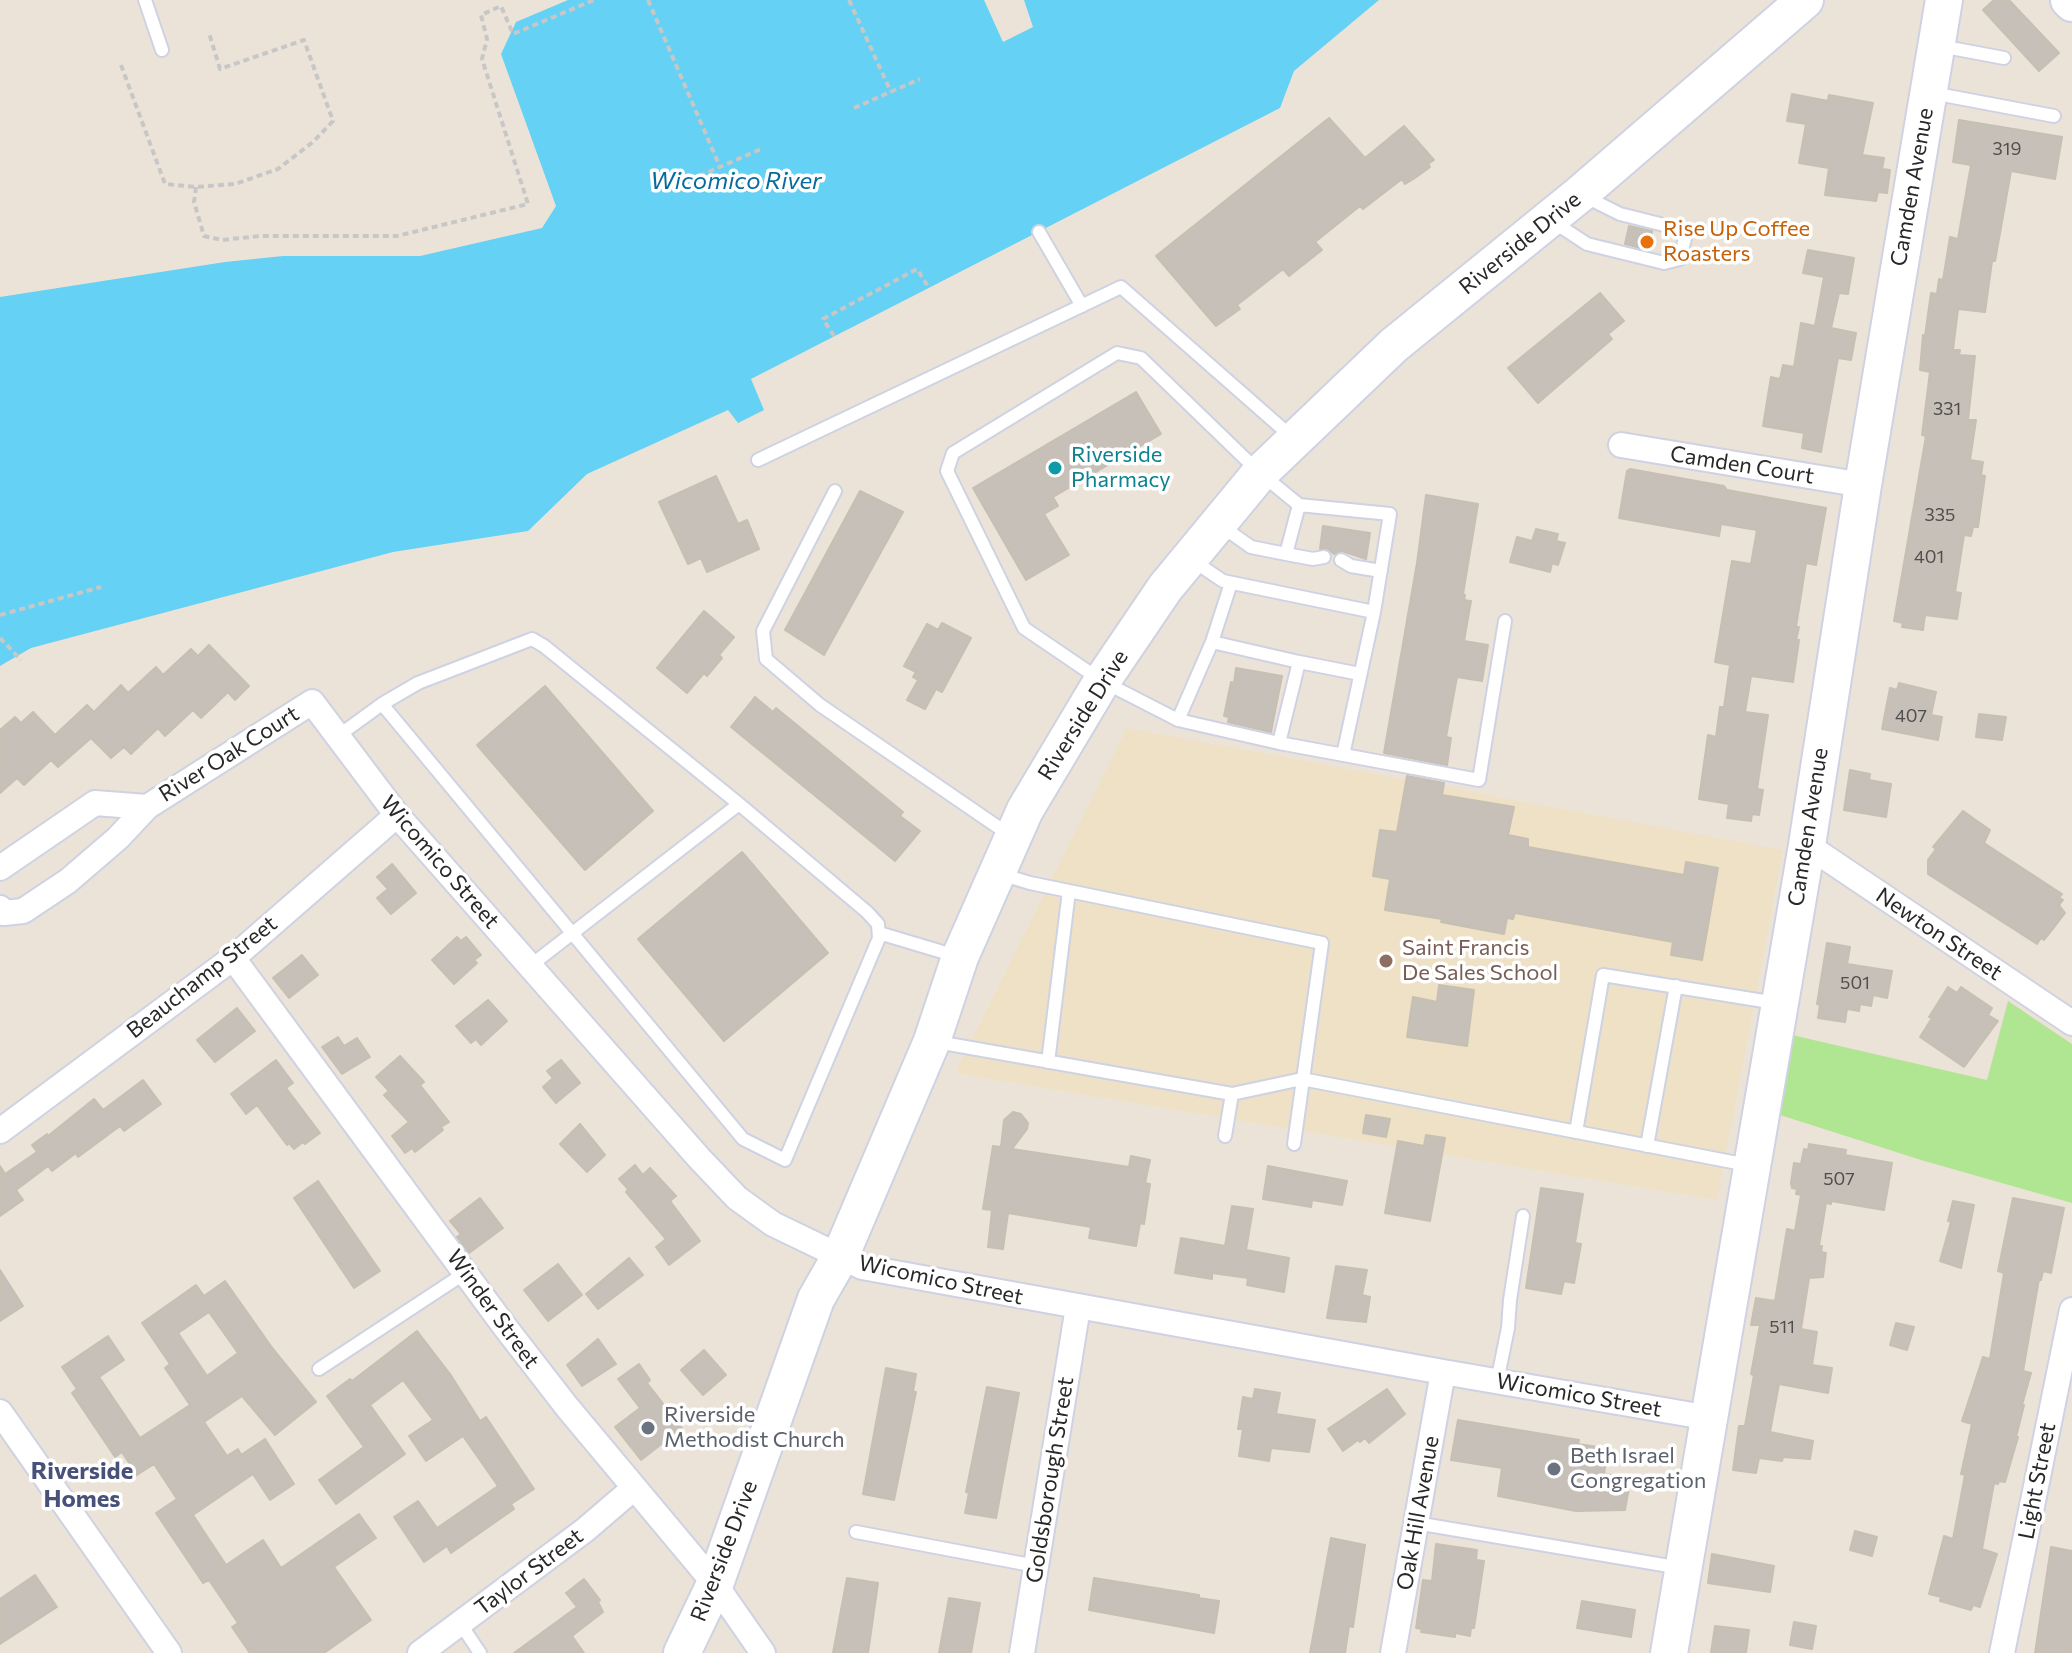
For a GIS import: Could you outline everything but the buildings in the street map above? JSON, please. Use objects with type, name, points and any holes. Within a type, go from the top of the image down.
[{"type":"street","name":"Riverside Drive","points":[[682,1653],[715,1584],[816,1299],[840,1257],[932,1041],[960,957],[1025,810],[1102,681],[1165,588],[1260,473],[1394,345],[1580,194],[1805,0]]},
{"type":"street","name":"Camden Avenue","points":[[1669,1653],[1807,845],[1944,0]]},
{"type":"street","name":"Camden Court","points":[[1621,445],[1863,485]]},
{"type":"street","name":"Wicomico Street","points":[[312,702],[397,815],[530,966],[737,1198],[773,1224],[862,1267],[1710,1418]]},
{"type":"street","name":"River Oak Court","points":[[0,908],[4,913],[23,911],[68,881],[147,807],[312,702]]},
{"type":"street","name":"River Oak Court","points":[[0,868],[95,803],[147,807]]},
{"type":"street","name":"Beauchamp Street","points":[[0,1131],[233,958],[397,815]]},
{"type":"street","name":"Newton Street","points":[[1807,845],[2072,1023]]},
{"type":"street","name":"Winder Street","points":[[233,958],[567,1407],[715,1584],[763,1653]]},
{"type":"street","name":"Goldsborough Street","points":[[1022,1653],[1078,1307]]},
{"type":"street","name":"Light Street","points":[[2002,1653],[2072,1310]]},
{"type":"street","name":"Oak Hill Avenue","points":[[1393,1653],[1443,1372]]},
{"type":"street","points":[[0,1412],[169,1653]]},
{"type":"street","name":"Taylor Street","points":[[420,1653],[585,1530],[634,1488]]},
{"type":"lane","points":[[145,0],[162,50]]},
{"type":"lane","points":[[1937,45],[2004,58]]},
{"type":"lane","points":[[1928,92],[2054,116]]},
{"type":"lane","points":[[1550,219],[1587,244],[1664,263],[1680,259],[1685,238],[1676,228],[1620,214],[1580,194]]},
{"type":"lane","points":[[1039,232],[1082,306]]},
{"type":"lane","points":[[758,460],[1121,287],[1295,440]]},
{"type":"lane","points":[[1343,755],[1374,612],[1390,514],[1299,505],[1260,473],[1141,358],[1117,353],[953,453],[947,471],[1024,628],[1102,681],[1178,720],[1279,743],[1343,755],[1479,780],[1505,621]]},
{"type":"lane","points":[[835,491],[763,631],[766,659],[820,705],[1013,837]]},
{"type":"lane","points":[[1286,554],[1299,505]]},
{"type":"lane","points":[[1218,524],[1251,547],[1320,561]]},
{"type":"lane","points":[[1190,558],[1223,581],[1374,612]]},
{"type":"lane","points":[[1344,565],[1381,571]]},
{"type":"lane","points":[[1178,720],[1212,642],[1231,583]]},
{"type":"lane","points":[[338,736],[382,704],[418,683],[532,639],[739,804],[867,912],[878,924],[879,938],[785,1160],[743,1139],[382,704]]},
{"type":"lane","points":[[1212,642],[1360,674]]},
{"type":"lane","points":[[1279,743],[1299,662]]},
{"type":"lane","points":[[530,966],[739,804]]},
{"type":"lane","points":[[997,873],[1069,891],[1322,943],[1294,1144]]},
{"type":"lane","points":[[1048,1062],[1069,891]]},
{"type":"lane","points":[[879,933],[960,957]]},
{"type":"lane","points":[[1576,1132],[1603,975],[1779,1003]]},
{"type":"lane","points":[[1647,1146],[1676,986]]},
{"type":"lane","points":[[932,1041],[1232,1094],[1302,1079],[1752,1165]]},
{"type":"lane","points":[[1225,1136],[1232,1094]]},
{"type":"lane","points":[[1497,1382],[1508,1328],[1523,1216]]},
{"type":"lane","points":[[319,1369],[465,1273]]},
{"type":"lane","points":[[1416,1523],[1683,1569]]},
{"type":"lane","points":[[856,1532],[1036,1566]]},
{"type":"lane","points":[[460,1623],[480,1653]]},
{"type":"path","points":[[196,187],[194,202],[204,236],[222,240],[260,236],[397,236],[528,204],[482,59],[487,39],[481,15],[501,6],[513,34],[594,0]]},
{"type":"path","points":[[648,0],[720,167]]},
{"type":"path","points":[[849,0],[891,92]]},
{"type":"path","points":[[121,65],[165,184],[196,187],[235,184],[278,169],[313,142],[333,121],[304,40],[220,69],[209,33]]},
{"type":"path","points":[[854,108],[920,79]]},
{"type":"path","points":[[672,188],[761,149]]},
{"type":"path","points":[[834,336],[823,319],[917,269],[929,288]]},
{"type":"path","points":[[0,615],[101,587]]},
{"type":"path","points":[[0,638],[21,660]]},
{"type":"shaded area","name":"Saint Francis De Sales School","points":[[1127,728],[1783,850],[1717,1200],[955,1073]]},
{"type":"green space","points":[[2008,1001],[2072,1044],[2072,1203],[1921,1160],[1777,1114],[1792,1035],[1987,1080]]},
{"type":"water","name":"Wicomico River","points":[[568,0],[984,0],[1003,42],[1033,27],[1024,0],[1379,0],[1294,71],[1280,108],[751,379],[764,410],[738,423],[728,410],[587,474],[528,531],[393,552],[31,648],[0,666],[0,297],[283,256],[420,256],[542,228],[556,206],[501,54],[516,22]]},
{"type":"place","name":"Rise Up Coffee Roasters","points":[[1647,242]]},
{"type":"place","name":"Riverside Pharmacy","points":[[1055,468]]},
{"type":"place","name":"Saint Francis De Sales School","points":[[1386,961]]},
{"type":"place","name":"Riverside Methodist Church","points":[[648,1428]]},
{"type":"place","name":"Beth Israel Congregation","points":[[1554,1469]]},
{"type":"district","name":"Riverside Homes","points":[[82,1485]]}]
